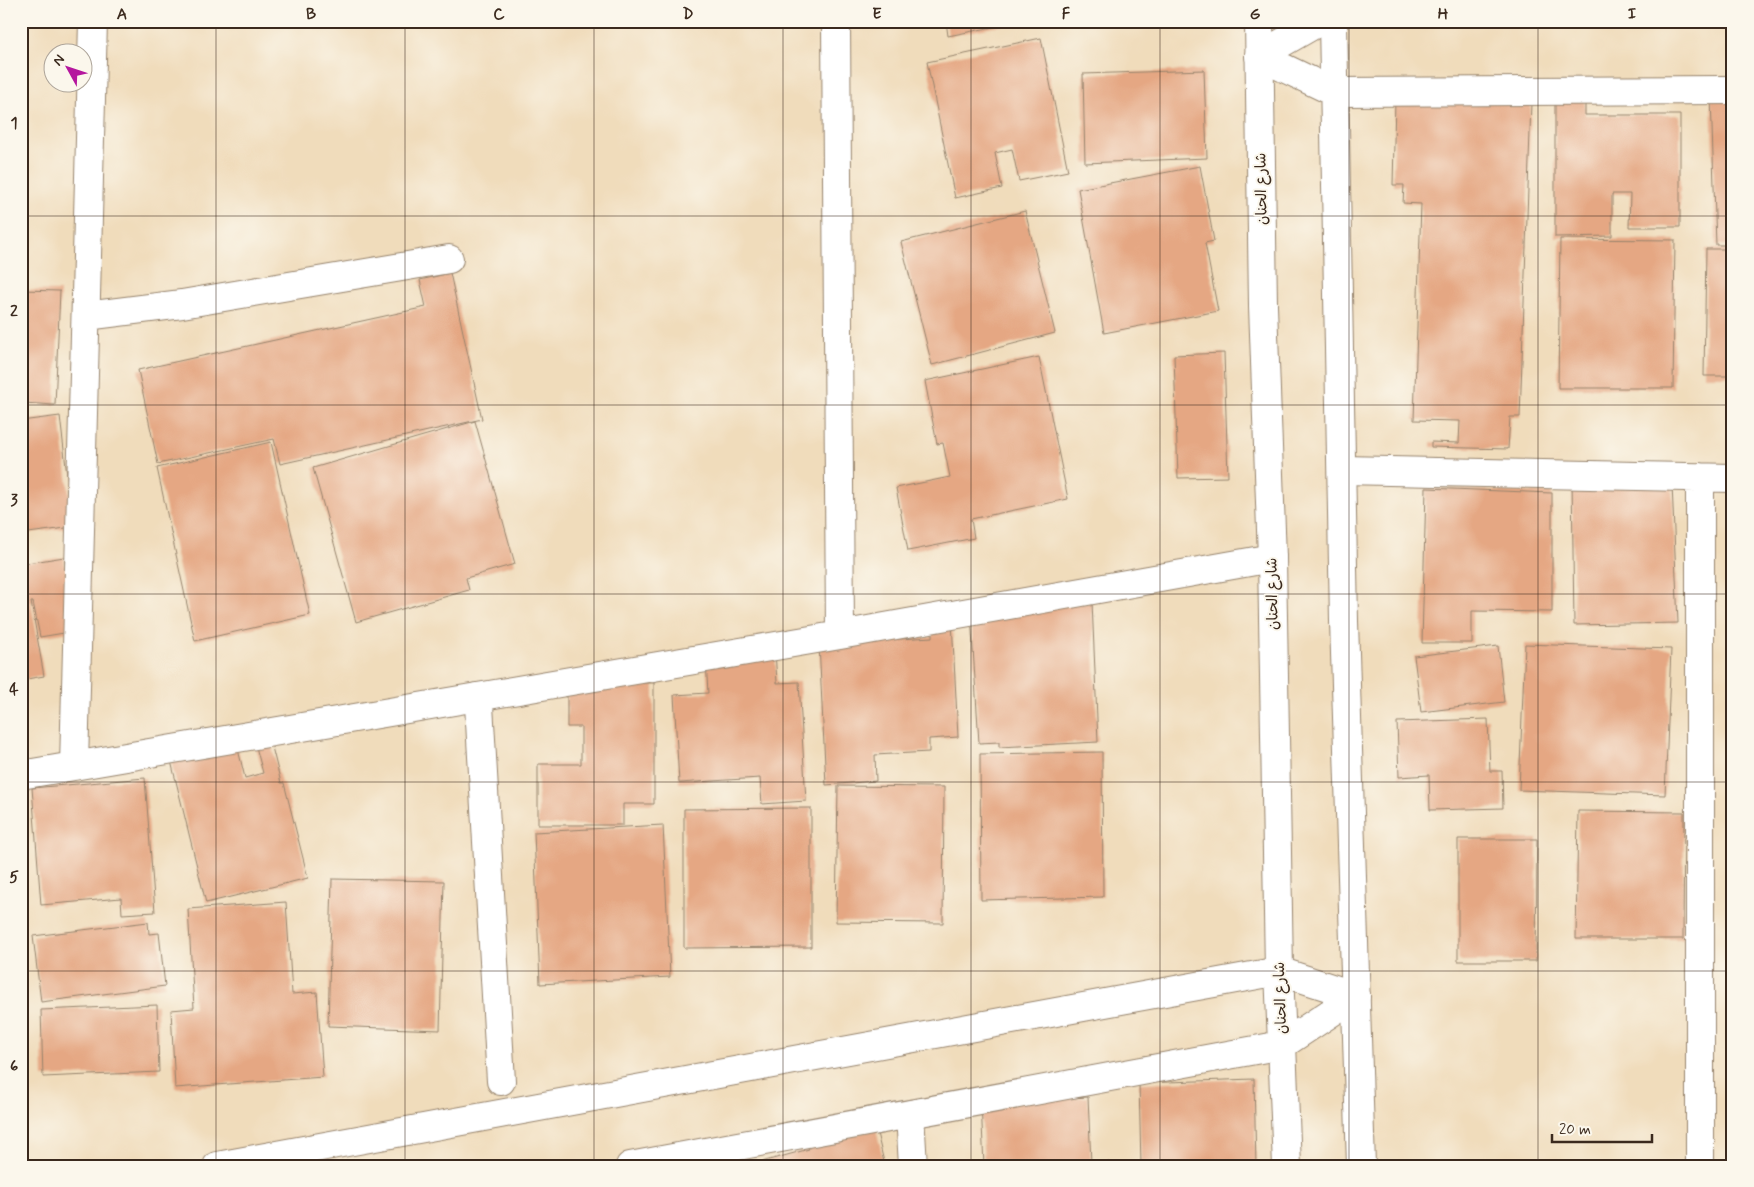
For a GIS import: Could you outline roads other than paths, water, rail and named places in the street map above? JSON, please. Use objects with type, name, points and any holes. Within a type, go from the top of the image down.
[{"type":"street","points":[[74,766],[93,21]]},
{"type":"street","points":[[836,21],[840,634]]},
{"type":"street","name":"شارع الحنان","points":[[1259,21],[1263,306],[1272,558],[1279,970],[1287,1166]]},
{"type":"street","points":[[1259,56],[1320,21]]},
{"type":"street","points":[[1333,21],[1342,470],[1361,1166]]},
{"type":"street","points":[[1259,56],[1334,92],[1733,90]]},
{"type":"street","points":[[86,316],[192,302],[448,259]]},
{"type":"street","points":[[1342,470],[1733,478]]},
{"type":"street","points":[[1700,477],[1700,1166]]},
{"type":"street","points":[[21,775],[1272,558]]},
{"type":"street","points":[[476,697],[479,705],[501,1081]]},
{"type":"street","points":[[217,1166],[1279,970],[1356,996]]},
{"type":"street","points":[[630,1166],[1282,1044],[1356,996]]},
{"type":"street","points":[[910,1114],[913,1166]]}]
